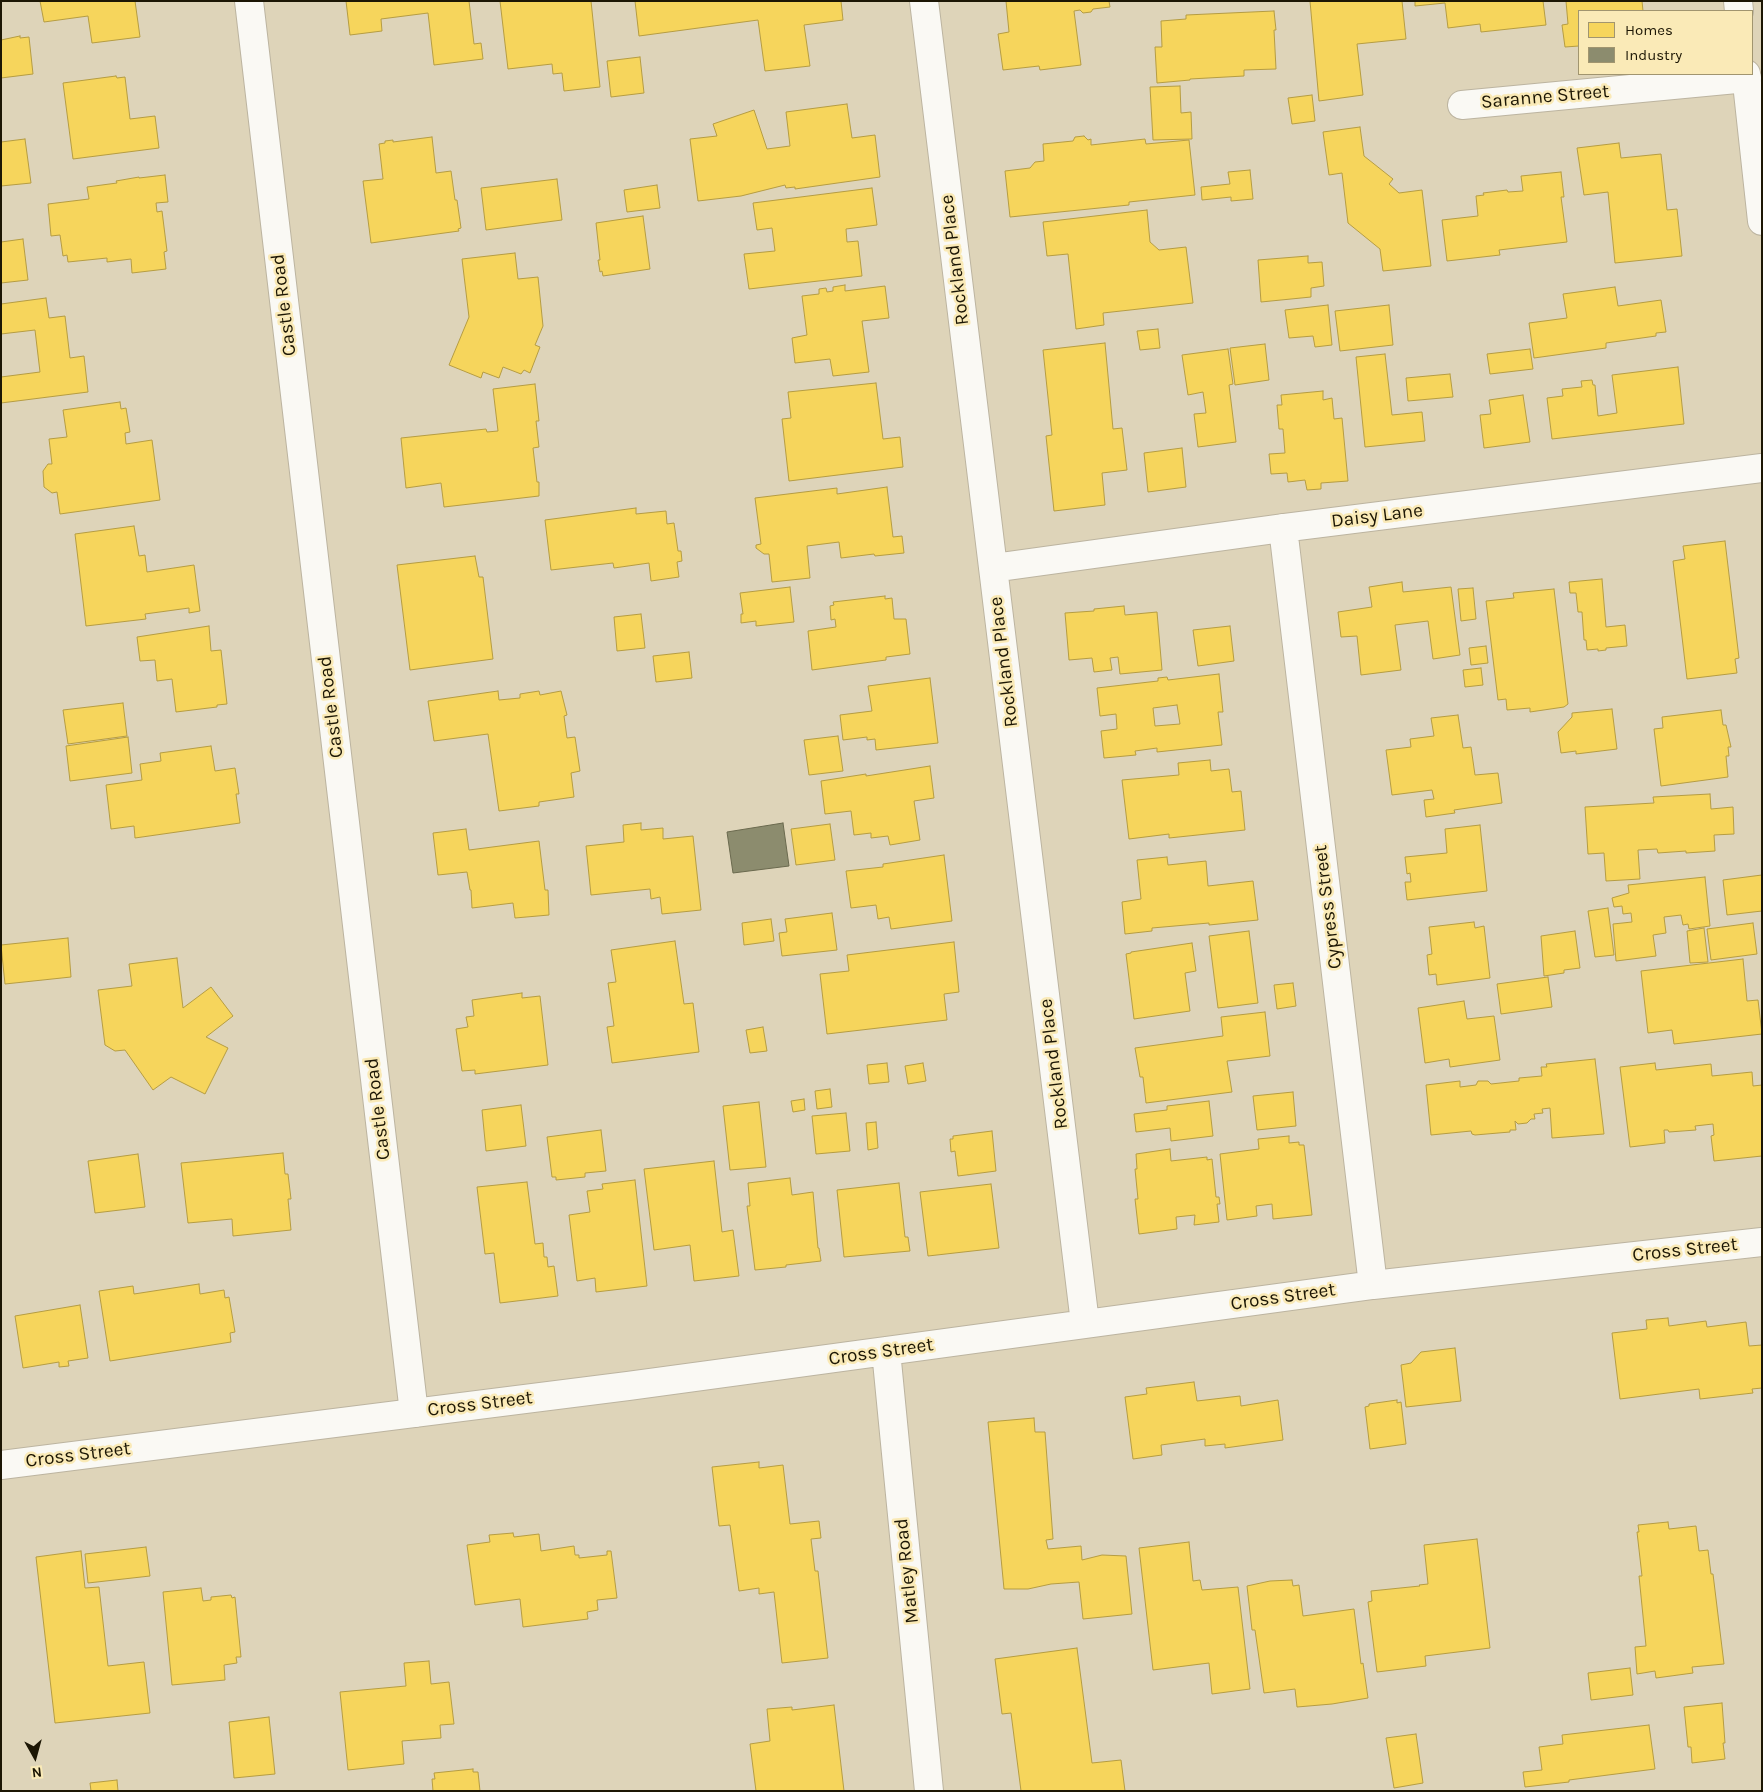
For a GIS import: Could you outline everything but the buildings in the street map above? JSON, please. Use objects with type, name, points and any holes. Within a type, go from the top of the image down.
[{"type":"street","name":"Castle Road","points":[[249,1],[414,1413]]},
{"type":"street","name":"Rockland Place","points":[[924,1],[1085,1323]]},
{"type":"street","name":"Saranne Street","points":[[1462,105],[1747,76]]},
{"type":"street","points":[[1747,76],[1762,221]]},
{"type":"street","name":"Daisy Lane","points":[[993,568],[1283,528],[1762,468]]},
{"type":"street","name":"Cypress Street","points":[[1283,528],[1373,1285]]},
{"type":"street","name":"Cross Street","points":[[1,1465],[886,1352],[1085,1323],[1373,1285],[1762,1242]]},
{"type":"street","name":"Matley Road","points":[[886,1352],[929,1791]]}]
